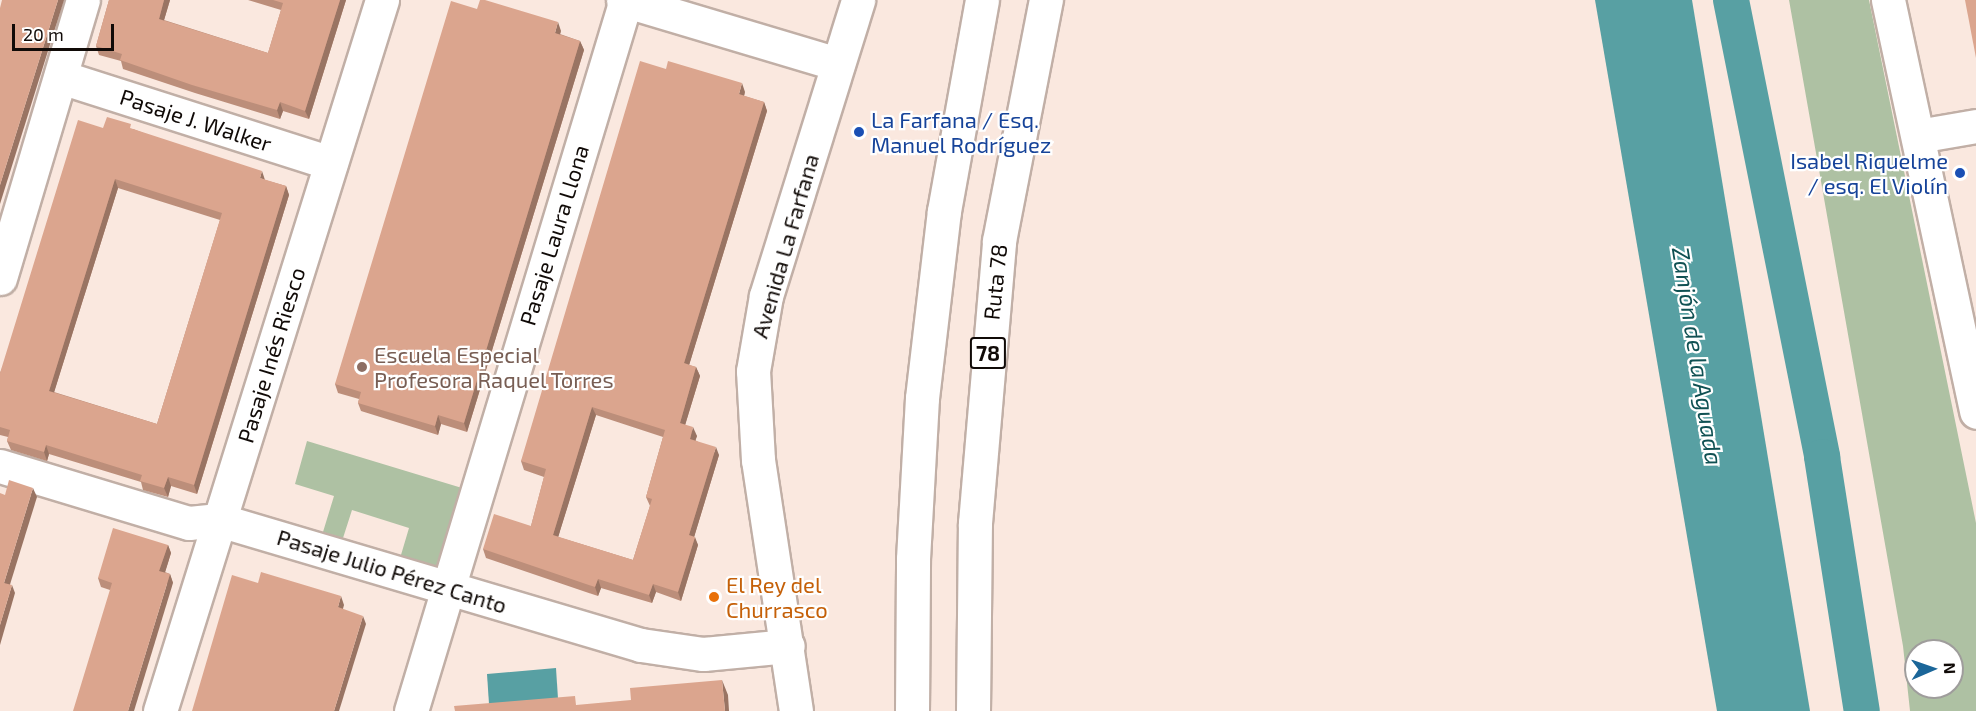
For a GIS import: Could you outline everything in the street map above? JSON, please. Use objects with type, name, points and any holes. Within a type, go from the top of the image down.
[{"type":"main road","points":[[0,278],[62,77],[83,0]]},
{"type":"main road","name":"Pasaje Inés Riesco","points":[[160,711],[382,0]]},
{"type":"main road","points":[[625,0],[838,64]]},
{"type":"main road","name":"Pasaje Laura Llona","points":[[411,711],[625,0]]},
{"type":"main road","name":"Avenida La Farfana","points":[[796,711],[788,646],[758,460],[753,371],[766,296],[858,0]]},
{"type":"main road","points":[[912,711],[913,559],[922,399],[944,211],[968,60],[982,0]]},
{"type":"main road","name":"Ruta 78","points":[[973,711],[975,523],[999,241],[1046,0]]},
{"type":"main road","points":[[1888,0],[1918,136],[1969,335],[1976,412]]},
{"type":"main road","name":"Pasaje J. Walker","points":[[62,77],[331,163]]},
{"type":"main road","points":[[1918,136],[1976,126]]},
{"type":"main road","name":"Pasaje Julio Pérez Canto","points":[[0,466],[189,523],[219,520],[447,588],[674,651],[727,653],[788,646]]},
{"type":"green space","points":[[1789,0],[1869,0],[1976,523],[1976,711],[1910,711],[1909,699],[1964,699],[1964,639],[1904,639],[1904,655]]},
{"type":"green space","points":[[307,441],[462,488],[435,576],[398,565],[409,528],[352,510],[343,538],[323,532],[334,496],[295,484]]},
{"type":"water","name":"Zanjón de la Aguada","points":[[1595,0],[1692,0],[1810,711],[1717,711]]},
{"type":"water","points":[[556,668],[558,699],[489,704],[487,674]]},
{"type":"building","points":[[2,0],[58,0],[0,185],[0,8]]},
{"type":"building","points":[[109,0],[164,0],[159,19],[268,53],[283,3],[273,0],[340,0],[305,111],[280,102],[277,110],[192,85],[120,60],[122,54],[96,46]]},
{"type":"building","points":[[480,0],[558,22],[555,33],[580,41],[464,423],[438,415],[435,426],[358,403],[361,392],[335,384],[451,1],[477,9]]},
{"type":"building","points":[[1965,0],[1976,0],[1976,58]]},
{"type":"building","points":[[640,61],[666,69],[668,61],[742,83],[739,94],[764,102],[684,363],[696,367],[680,423],[693,427],[690,439],[716,447],[689,535],[695,537],[678,592],[653,584],[649,595],[598,579],[595,587],[483,549],[494,514],[531,526],[546,469],[521,461]],"holes":[[[592,407],[665,430],[646,497],[652,499],[633,560],[553,535]]]},
{"type":"building","points":[[107,117],[131,124],[130,128],[262,171],[260,178],[286,186],[194,485],[168,477],[164,488],[140,481],[142,475],[46,445],[44,452],[7,441],[10,430],[0,427],[0,373],[78,120],[103,128]],"holes":[[[115,179],[222,213],[157,424],[49,391]]]},
{"type":"building","points":[[9,480],[33,488],[4,583],[12,585],[0,625],[0,493],[5,495]]},
{"type":"building","points":[[113,528],[168,545],[159,571],[170,574],[128,711],[73,711],[112,583],[98,578]]},
{"type":"building","points":[[261,572],[341,596],[338,607],[363,616],[334,711],[192,711],[232,575],[258,583]]},
{"type":"building","points":[[722,680],[725,711],[455,711],[454,706],[575,696],[576,705],[631,700],[630,688]]},
{"type":"waterway","points":[[1731,0],[1822,457],[1862,711]]},
{"type":"place","name":"La Farfana / Esq. Manuel Rodríguez","points":[[859,132]]},
{"type":"place","name":"Isabel Riquelme / esq. El Violín","points":[[1960,173]]},
{"type":"place","name":"Escuela Especial Profesora Raquel Torres","points":[[362,367]]},
{"type":"place","name":"El Rey del Churrasco","points":[[714,597]]}]
